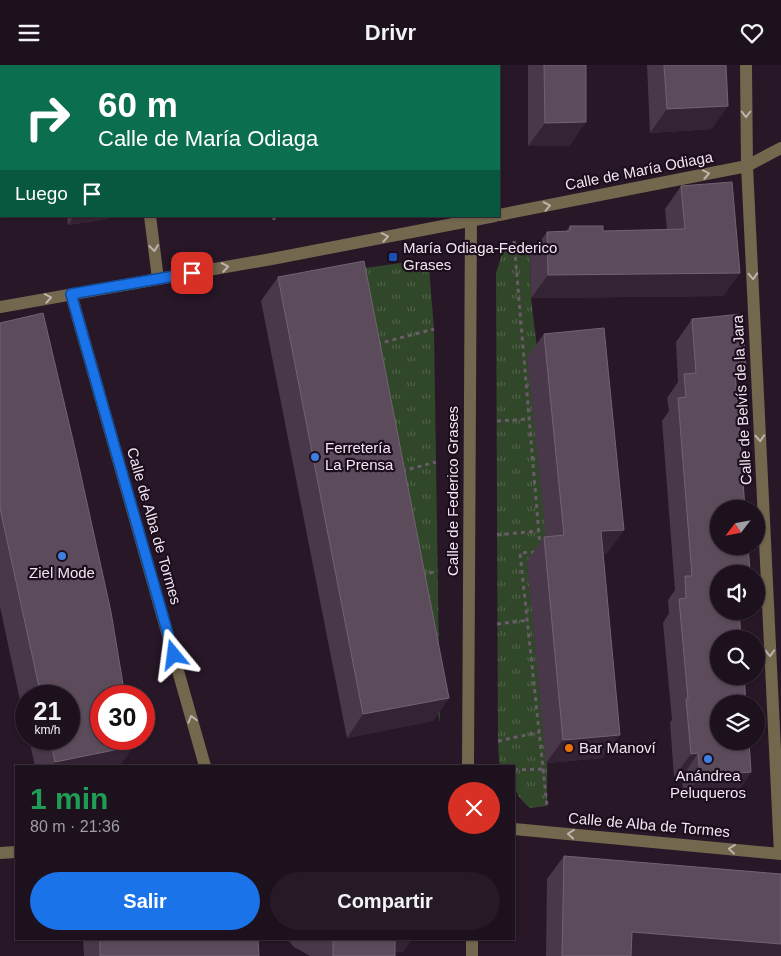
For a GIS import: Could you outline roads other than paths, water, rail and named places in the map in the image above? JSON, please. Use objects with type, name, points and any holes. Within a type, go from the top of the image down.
[{"type":"street","name":"Calle de Belvís de la Jara","points":[[746,65],[747,167],[780,854]]},
{"type":"street","name":"Calle de María Odiaga","points":[[500,215],[747,167],[781,148]]},
{"type":"street","points":[[150,217],[158,279]]},
{"type":"street","points":[[0,307],[487,217]]},
{"type":"street","name":"Calle de Federico Grases","points":[[468,765],[471,219]]},
{"type":"street","name":"Calle de Alba de Tormes","points":[[71,294],[206,765]]},
{"type":"street","name":"Calle de Alba de Tormes","points":[[515,829],[780,854]]},
{"type":"street","points":[[0,853],[15,852]]},
{"type":"street","points":[[472,940],[472,956]]},
{"type":"place","name":"María Odiaga-Federico Grases","points":[[393,257]]},
{"type":"place","name":"Ferretería La Prensa","points":[[315,457]]},
{"type":"place","name":"Ziel Mode","points":[[62,556]]},
{"type":"place","name":"Bar Manoví","points":[[569,748]]},
{"type":"place","name":"Anándrea Peluqueros","points":[[708,759]]}]
